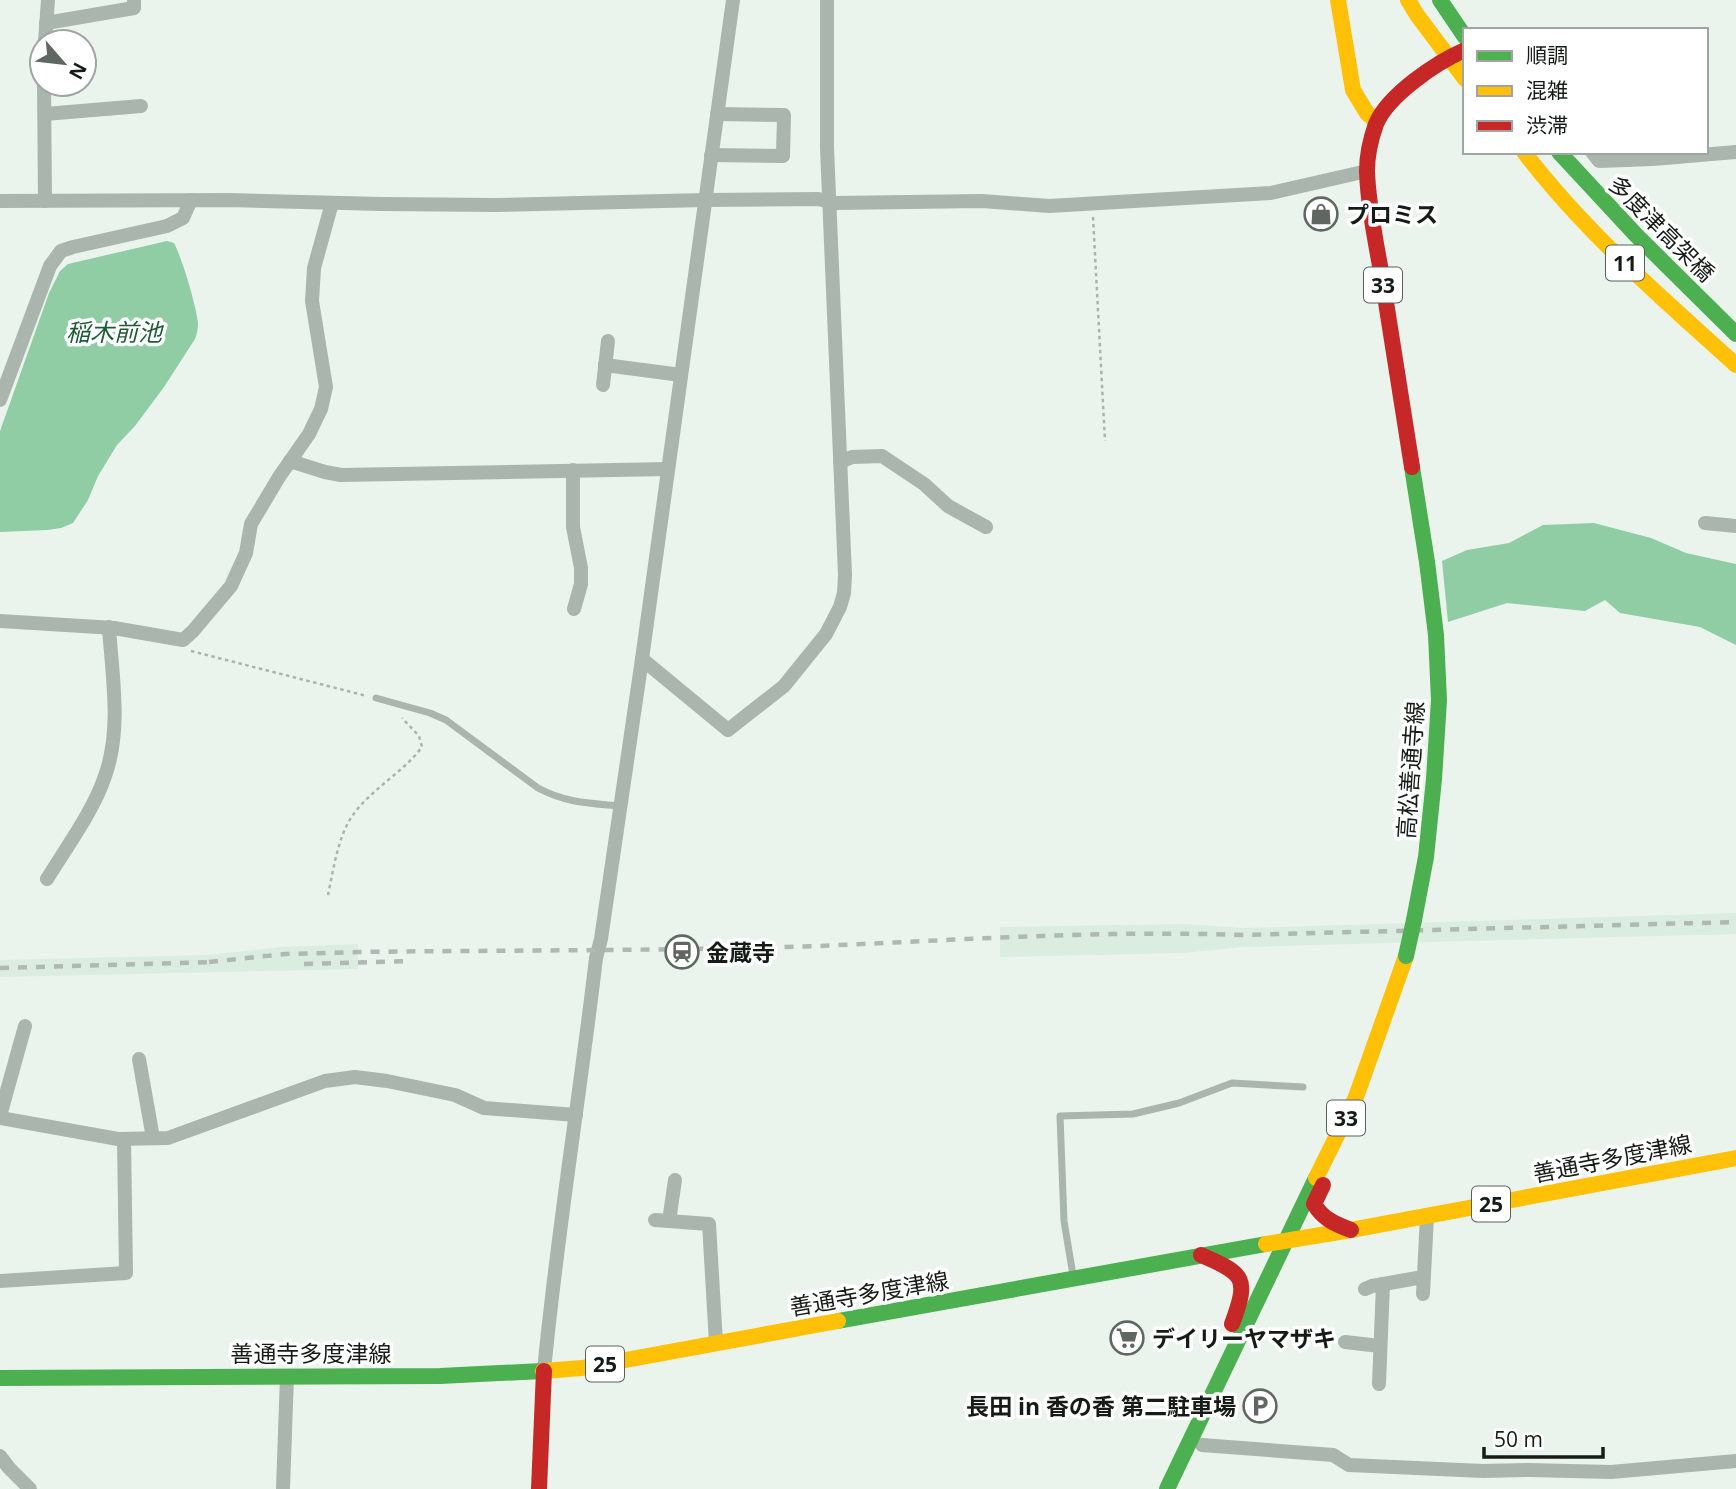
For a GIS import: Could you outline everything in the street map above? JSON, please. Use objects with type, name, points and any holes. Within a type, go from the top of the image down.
[{"type":"main road","points":[[1338,0],[1353,90],[1367,113],[1377,122]]},
{"type":"main road","points":[[1408,0],[1463,76]]},
{"type":"main road","points":[[1440,0],[1463,34]]},
{"type":"main road","name":"高松善通寺線","points":[[1167,1489],[1356,1097],[1406,956],[1414,920],[1426,857],[1440,700],[1436,635],[1427,562],[1374,228],[1367,171],[1368,153],[1377,122],[1390,103],[1410,84],[1448,57],[1463,51]]},
{"type":"main road","name":"11","points":[[1526,154],[1614,253],[1736,365]]},
{"type":"main road","name":"多度津高架橋","points":[[1561,154],[1636,235],[1736,334]]},
{"type":"main road","points":[[1569,154],[1714,291]]},
{"type":"main road","points":[[1540,173],[1593,246],[1711,363]]},
{"type":"main road","points":[[1351,1230],[1329,1222],[1321,1216],[1314,1204],[1350,1126],[1356,1097]]},
{"type":"main road","name":"善通寺多度津線","points":[[0,1378],[452,1375],[582,1368],[1736,1158]]},
{"type":"main road","points":[[1245,1248],[1265,1257],[1269,1274]]},
{"type":"main road","points":[[1201,1255],[1227,1266],[1239,1275],[1243,1286],[1239,1306],[1211,1377],[1209,1401]]},
{"type":"main road","points":[[539,1489],[544,1371]]},
{"type":"street","points":[[46,28],[48,0]]},
{"type":"street","points":[[46,23],[134,8],[134,0]]},
{"type":"street","points":[[544,1371],[559,1267],[564,1194],[596,958],[642,659],[733,0]]},
{"type":"street","points":[[642,659],[728,730],[784,686],[826,634],[844,593],[827,134],[827,0]]},
{"type":"street","points":[[44,98],[45,201]]},
{"type":"street","points":[[45,114],[141,106]]},
{"type":"street","points":[[711,155],[783,156],[784,115],[717,114]]},
{"type":"street","points":[[1594,154],[1599,160],[1653,159],[1736,152]]},
{"type":"street","points":[[0,201],[191,200],[495,205],[818,199],[835,203],[982,201],[1049,206],[1271,192],[1367,171]]},
{"type":"street","points":[[0,400],[50,266],[61,251],[167,226],[183,218],[191,200]]},
{"type":"street","points":[[0,621],[109,627],[183,640],[230,586],[246,553],[251,524],[309,433],[321,409],[326,387],[312,301],[314,268],[332,203]]},
{"type":"street","points":[[603,386],[608,341]]},
{"type":"street","points":[[605,365],[681,375]]},
{"type":"street","points":[[840,462],[852,457],[882,456],[924,484],[948,506],[986,527]]},
{"type":"street","points":[[290,461],[341,475],[668,468]]},
{"type":"street","points":[[573,470],[573,527],[581,568],[581,584],[574,609]]},
{"type":"street","points":[[1705,523],[1736,526]]},
{"type":"street","points":[[47,879],[98,795],[110,758],[114,737],[114,706],[109,627]]},
{"type":"street","points":[[25,1026],[0,1117],[124,1139],[168,1138],[325,1081],[355,1077],[454,1095],[484,1108],[576,1115]]},
{"type":"street","points":[[139,1059],[153,1138]]},
{"type":"street","points":[[0,1281],[126,1273],[124,1139]]},
{"type":"street","points":[[675,1180],[662,1220],[709,1224],[717,1258],[716,1343]]},
{"type":"street","points":[[1423,1294],[1427,1216]]},
{"type":"street","points":[[1366,1289],[1423,1277]]},
{"type":"street","points":[[1379,1384],[1382,1284]]},
{"type":"street","points":[[1346,1342],[1380,1346]]},
{"type":"street","points":[[283,1489],[287,1376]]},
{"type":"street","points":[[1202,1445],[1333,1455],[1349,1465],[1483,1471],[1529,1469],[1611,1472],[1736,1461]]},
{"type":"street","points":[[0,1456],[30,1489]]},
{"type":"lane","points":[[376,698],[446,720],[538,788],[554,796],[568,801],[620,806]]},
{"type":"lane","points":[[1074,1280],[1064,1221],[1060,1116],[1133,1114],[1179,1103],[1232,1083],[1303,1087]]},
{"type":"path","points":[[1093,204],[1105,440]]},
{"type":"path","points":[[183,640],[192,652],[376,698],[403,719],[419,736],[422,747],[413,759],[372,794],[349,821],[341,838],[328,895]]},
{"type":"shaded area","points":[[1736,913],[1736,934],[1243,947],[1184,953],[1000,957],[1000,927],[1184,924],[1244,928]]},
{"type":"shaded area","points":[[358,944],[358,969],[0,977],[0,960],[208,955],[282,947]]},
{"type":"water","name":"稲木前池","points":[[167,241],[174,243],[181,259],[195,305],[198,323],[195,339],[164,387],[117,445],[73,523],[47,530],[0,532],[0,431],[49,293],[60,271],[68,264]]},
{"type":"water","points":[[1594,523],[1651,538],[1686,553],[1736,564],[1736,645],[1700,627],[1620,613],[1605,600],[1585,611],[1507,603],[1448,622],[1442,561],[1467,550],[1509,543],[1543,525]]},
{"type":"railway","points":[[209,962],[285,954],[358,952],[761,948],[1082,935],[1241,935],[1736,922]]},
{"type":"railway","points":[[304,964],[412,961]]},
{"type":"railway","points":[[0,968],[216,962]]},
{"type":"traffic: fast","points":[[1440,0],[1463,34]]},
{"type":"traffic: fast","points":[[1561,154],[1636,235],[1736,334]]},
{"type":"traffic: fast","points":[[1412,467],[1436,635],[1439,700],[1426,857],[1414,920]]},
{"type":"traffic: fast","points":[[1406,956],[1414,920]]},
{"type":"traffic: fast","points":[[1167,1489],[1316,1178]]},
{"type":"traffic: fast","points":[[838,1321],[1266,1244]]},
{"type":"traffic: fast","points":[[0,1378],[440,1376],[543,1371]]},
{"type":"traffic: slow","points":[[1338,0],[1353,90],[1367,113],[1377,122]]},
{"type":"traffic: slow","points":[[1408,0],[1463,76]]},
{"type":"traffic: slow","points":[[1526,154],[1598,237],[1736,365]]},
{"type":"traffic: slow","points":[[1316,1178],[1356,1097],[1406,956]]},
{"type":"traffic: slow","points":[[1266,1244],[1736,1158]]},
{"type":"traffic: slow","points":[[543,1371],[582,1368],[838,1321]]},
{"type":"traffic: jam","points":[[1412,467],[1371,211],[1368,159],[1376,124],[1391,102],[1428,71],[1463,51]]},
{"type":"traffic: jam","points":[[1323,1185],[1314,1204],[1321,1214],[1351,1230]]},
{"type":"traffic: jam","points":[[1201,1255],[1227,1267],[1239,1279],[1241,1296],[1232,1324]]},
{"type":"traffic: jam","points":[[539,1489],[544,1371]]},
{"type":"place","name":"プロミス","points":[[1321,214]]},
{"type":"place","name":"金蔵寺","points":[[682,952]]},
{"type":"place","name":"デイリーヤマザキ","points":[[1127,1338]]},
{"type":"place","name":"長田 in 香の香 第二駐車場","points":[[1260,1406]]}]
